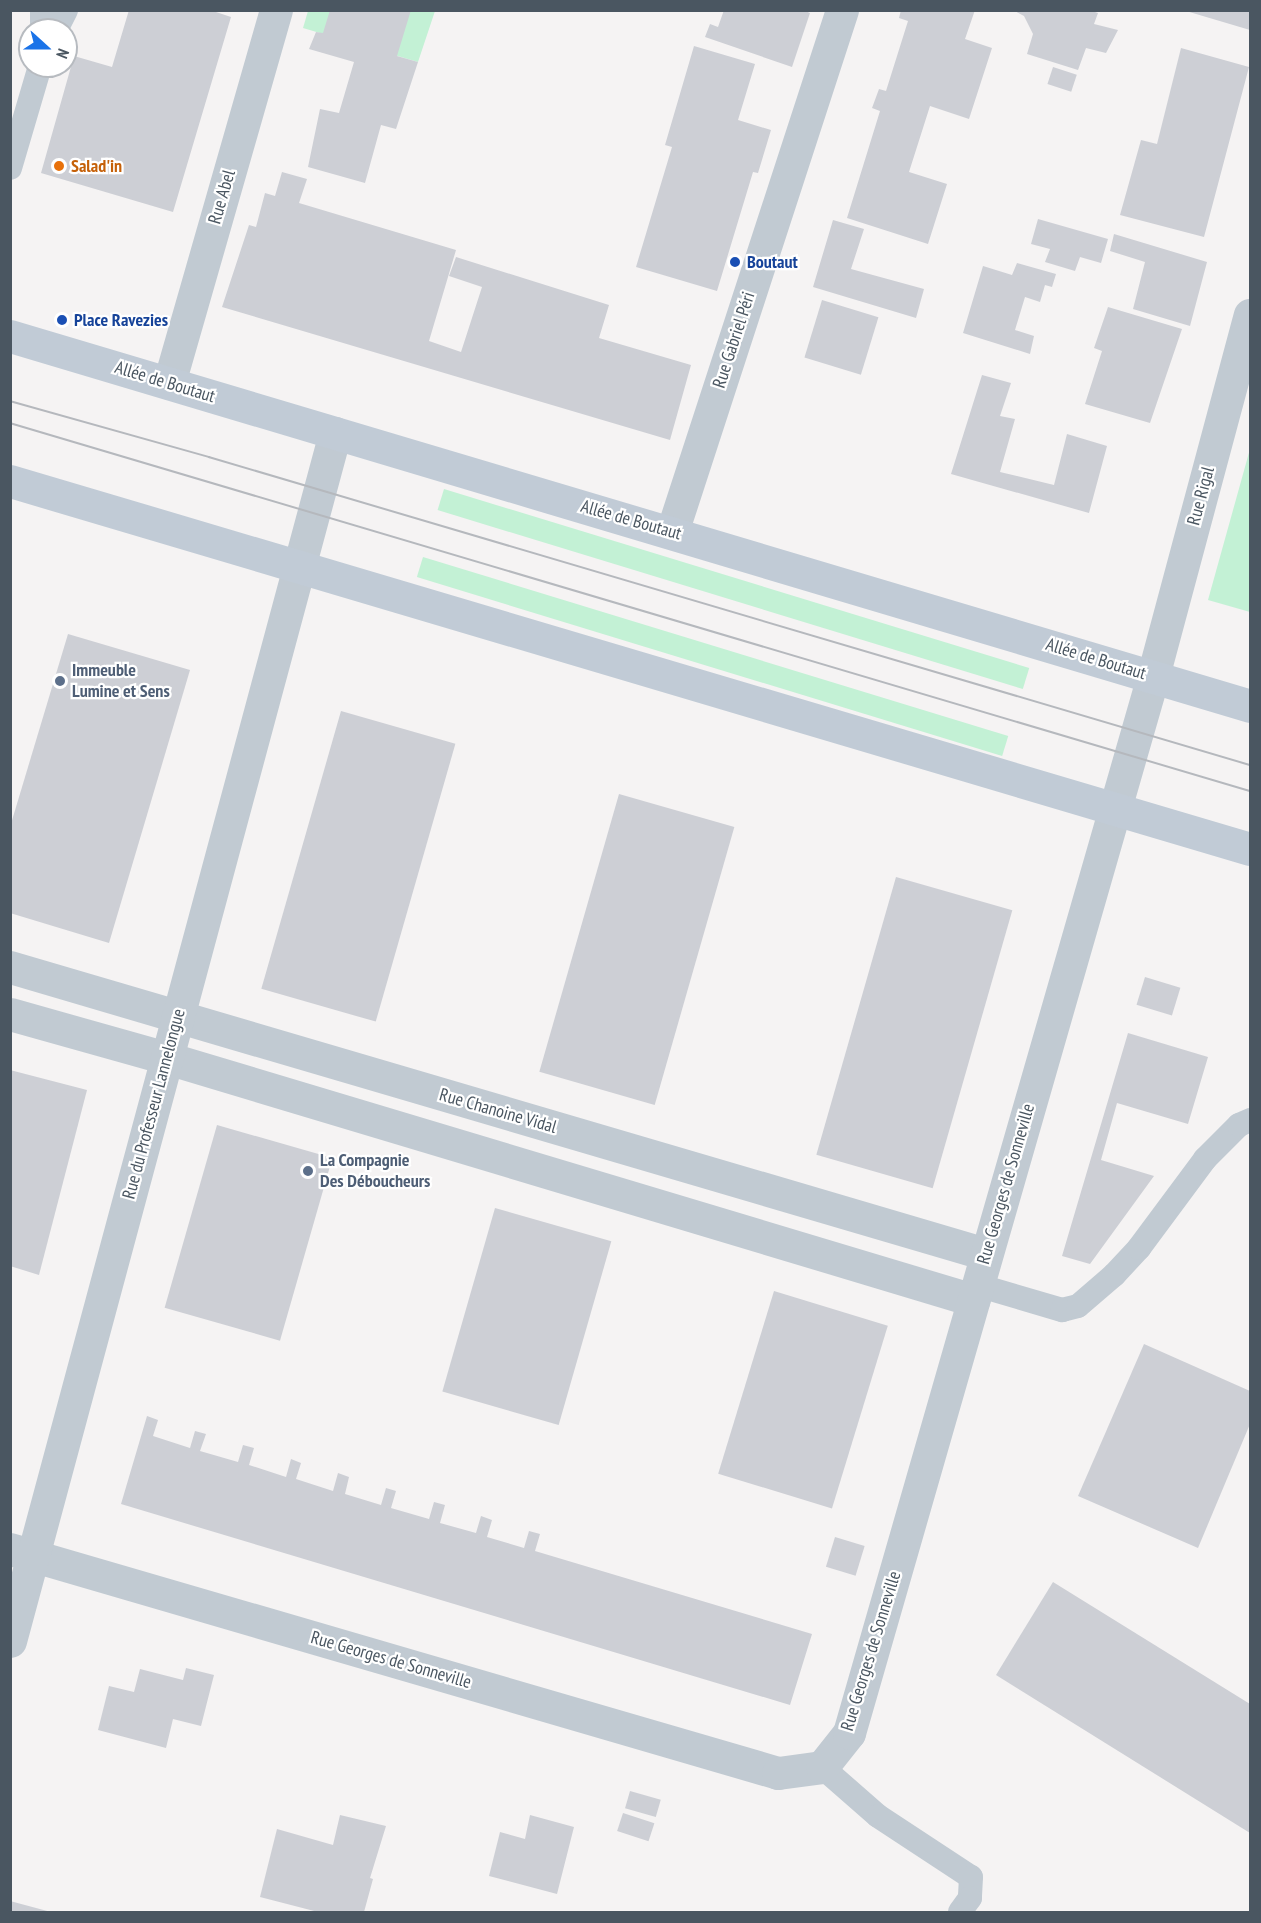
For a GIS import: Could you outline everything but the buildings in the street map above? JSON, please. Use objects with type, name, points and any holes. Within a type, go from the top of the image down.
[{"type":"main road","name":"Allée de Boutaut","points":[[10,336],[1251,706]]},
{"type":"main road","points":[[10,481],[1251,849]]},
{"type":"street","name":"Rue Abel","points":[[169,383],[276,10]]},
{"type":"street","name":"Rue Gabriel Péri","points":[[672,532],[842,10]]},
{"type":"street","name":"Rue Rigal","points":[[1114,809],[1251,315]]},
{"type":"street","name":"Rue du Professeur Lannelongue","points":[[10,1641],[22,1552],[167,1058],[336,433]]},
{"type":"street","name":"Rue Georges de Sonneville","points":[[22,1552],[778,1773],[822,1767],[849,1733],[1114,809]]},
{"type":"street","name":"Rue Chanoine Vidal","points":[[10,967],[986,1254]]},
{"type":"street","points":[[10,1014],[975,1292]]},
{"type":"lane","points":[[10,168],[36,78]]},
{"type":"lane","points":[[975,1292],[1062,1310],[1078,1306],[1114,1275],[1139,1248],[1205,1159],[1239,1125],[1251,1120]]},
{"type":"lane","points":[[822,1767],[878,1816],[971,1877],[970,1898],[960,1912]]},
{"type":"green space","points":[[308,11],[435,11],[418,62],[303,28]]},
{"type":"green space","points":[[1250,449],[1250,612],[1208,600]]},
{"type":"green space","points":[[444,489],[1029,668],[1023,689],[438,510]]},
{"type":"green space","points":[[423,557],[1008,736],[1002,756],[417,577]]},
{"type":"tram line","points":[[10,401],[209,457],[1250,765]]},
{"type":"tram line","points":[[10,423],[1250,791]]},
{"type":"place","name":"Salad'in","points":[[59,166]]},
{"type":"place","name":"Boutaut","points":[[735,262]]},
{"type":"place","name":"Place Ravezies","points":[[62,320]]},
{"type":"place","name":"Immeuble Lumine et Sens","points":[[60,681]]},
{"type":"place","name":"La Compagnie Des Déboucheurs","points":[[308,1171]]}]
